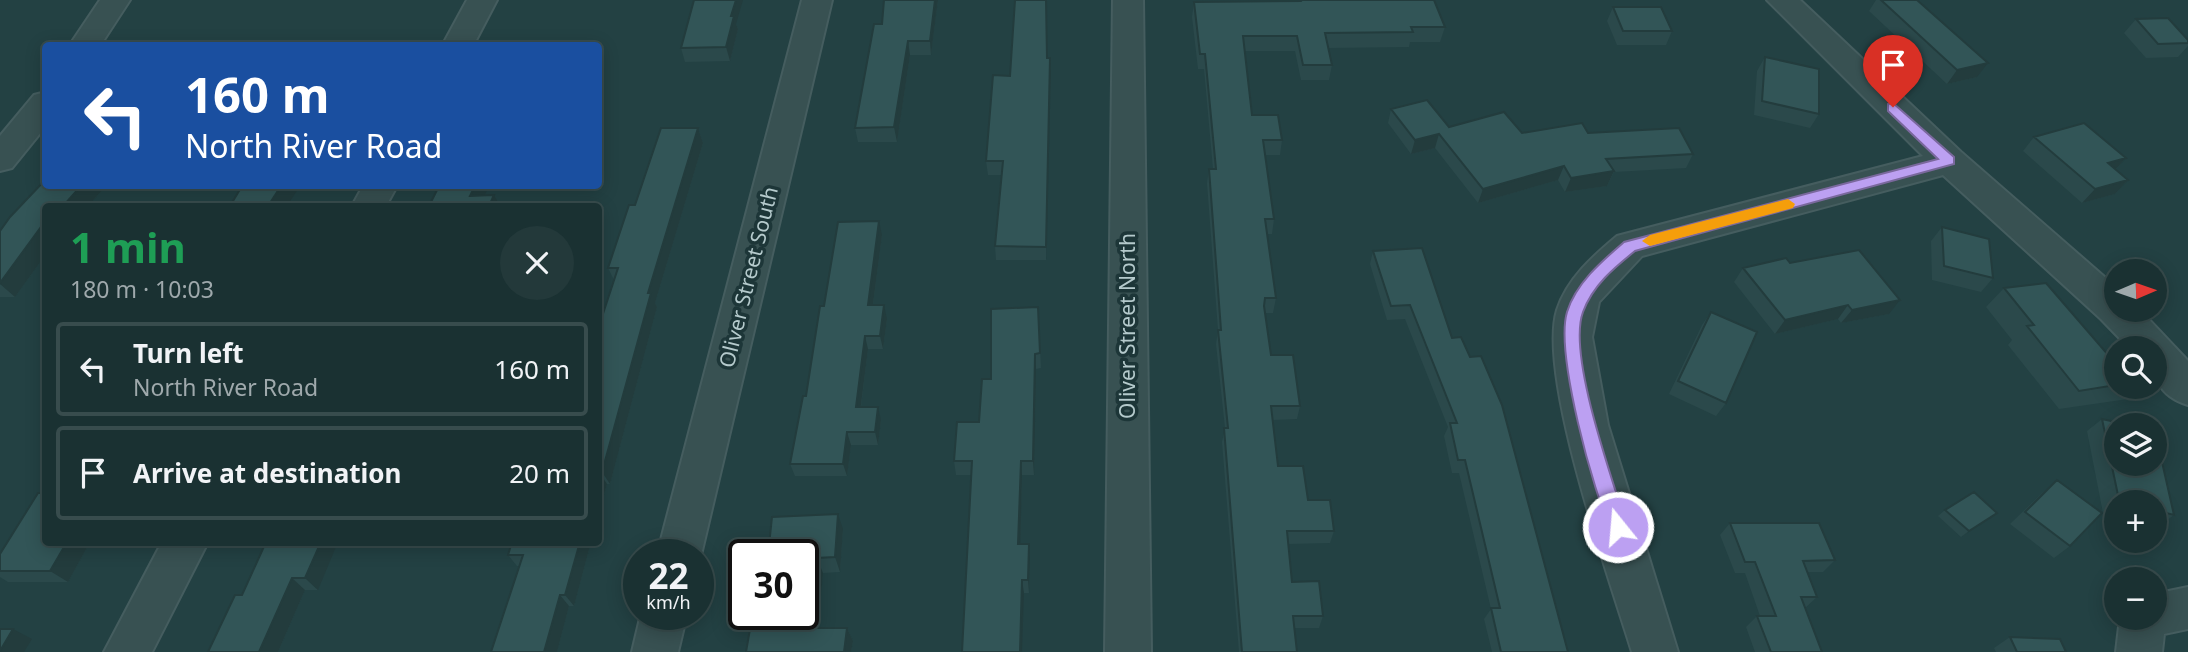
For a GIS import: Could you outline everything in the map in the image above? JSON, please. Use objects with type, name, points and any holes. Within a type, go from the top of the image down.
[{"type":"street","points":[[87,42],[115,0]]},
{"type":"street","points":[[459,42],[482,0]]},
{"type":"street","name":"Oliver Street South","points":[[683,539],[817,0]]},
{"type":"street","name":"Oliver Street North","points":[[1128,0],[1128,652]]},
{"type":"street","points":[[1782,0],[1949,161],[2104,299]]},
{"type":"street","points":[[0,159],[42,108]]},
{"type":"street","points":[[1655,652],[1581,401],[1574,355],[1575,313],[1598,273],[1630,246],[1949,161]]},
{"type":"street","points":[[2128,322],[2172,367]]},
{"type":"street","points":[[127,652],[184,546]]},
{"type":"street","points":[[2167,612],[2188,608]]},
{"type":"street","points":[[655,652],[660,630]]},
{"type":"street","points":[[2138,652],[2141,630]]},
{"type":"building","points":[[694,0],[736,0],[726,47],[681,48]]},
{"type":"building","points":[[884,0],[935,0],[930,41],[908,41],[894,127],[855,128],[874,24],[882,24]]},
{"type":"building","points":[[1015,0],[1046,0],[1047,58],[1050,58],[1046,247],[995,246],[1003,161],[986,161],[993,75],[1010,76]]},
{"type":"building","points":[[1434,0],[1445,27],[1411,27],[1413,32],[1325,33],[1332,65],[1303,65],[1297,36],[1243,36],[1252,115],[1278,115],[1282,140],[1263,140],[1274,219],[1265,219],[1276,298],[1265,298],[1264,306],[1271,355],[1293,355],[1300,406],[1271,406],[1278,466],[1303,466],[1308,500],[1330,500],[1334,531],[1287,531],[1292,582],[1319,581],[1323,616],[1293,616],[1297,652],[1242,652],[1224,428],[1228,428],[1218,330],[1221,330],[1209,169],[1216,169],[1205,54],[1200,54],[1194,2]]},
{"type":"building","points":[[1881,0],[1917,0],[1988,63],[1957,70]]},
{"type":"building","points":[[1613,7],[1661,7],[1672,31],[1623,31]]},
{"type":"building","points":[[2168,18],[2188,43],[2158,44],[2136,19]]},
{"type":"building","points":[[1765,57],[1819,69],[1819,114],[1762,101]]},
{"type":"building","points":[[1427,100],[1449,127],[1504,112],[1522,133],[1582,123],[1588,133],[1679,128],[1693,154],[1606,159],[1614,171],[1571,178],[1564,166],[1483,189],[1439,134],[1415,140],[1391,109]]},
{"type":"building","points":[[2084,123],[2126,158],[2108,163],[2128,180],[2095,189],[2034,137]]},
{"type":"building","points":[[661,128],[698,128],[648,293],[651,293],[602,472],[602,317],[618,268],[608,268],[629,205],[635,205]]},
{"type":"building","points":[[42,183],[42,189],[78,189],[66,203],[42,203],[42,225],[0,283],[0,231]]},
{"type":"building","points":[[240,189],[279,189],[270,203],[232,203]]},
{"type":"building","points":[[438,189],[474,189],[470,196],[494,195],[490,203],[430,203]]},
{"type":"building","points":[[879,221],[868,305],[884,305],[880,336],[865,336],[856,407],[878,407],[875,432],[847,432],[843,464],[790,464],[803,396],[806,396],[820,306],[824,306],[838,222]]},
{"type":"building","points":[[1942,227],[1989,239],[1993,278],[1944,266]]},
{"type":"building","points":[[1422,248],[1452,338],[1461,337],[1470,357],[1481,356],[1502,405],[1568,652],[1501,652],[1491,608],[1500,608],[1465,460],[1458,460],[1450,423],[1457,423],[1410,305],[1391,306],[1373,251]]},
{"type":"building","points":[[1859,250],[1900,300],[1852,310],[1848,305],[1785,320],[1743,268],[1786,258],[1790,263]]},
{"type":"building","points":[[2046,283],[2104,350],[2104,387],[2079,391],[2027,326],[2034,325],[2004,288]]},
{"type":"building","points":[[1038,307],[1040,353],[1035,354],[1033,461],[1021,461],[1018,544],[1029,544],[1028,580],[1022,580],[1020,652],[962,652],[972,461],[954,461],[957,422],[979,422],[982,379],[991,379],[991,309]]},
{"type":"building","points":[[1711,312],[1757,332],[1726,403],[1678,381]]},
{"type":"building","points":[[2114,476],[2165,476],[2174,515],[2167,513],[2167,490],[2117,490]]},
{"type":"building","points":[[2057,480],[2102,513],[2070,546],[2025,512]]},
{"type":"building","points":[[1974,492],[1997,513],[1969,531],[1945,510]]},
{"type":"building","points":[[38,493],[42,493],[42,546],[65,546],[50,571],[0,571],[0,554]]},
{"type":"building","points":[[838,514],[835,557],[819,558],[819,539],[770,539],[772,517]]},
{"type":"building","points":[[1730,523],[1819,523],[1835,560],[1803,561],[1817,597],[1801,597],[1822,652],[1771,652],[1757,616],[1776,616],[1755,562],[1745,562]]},
{"type":"building","points":[[264,546],[319,546],[305,578],[292,578],[259,652],[208,652],[235,595],[242,595]]},
{"type":"building","points":[[511,546],[579,546],[565,595],[560,595],[544,652],[491,652],[523,555],[508,555]]},
{"type":"building","points":[[847,628],[844,652],[746,652],[750,630]]},
{"type":"building","points":[[0,629],[13,629],[0,651]]},
{"type":"building","points":[[2010,637],[2060,639],[2066,652],[2017,652]]},
{"type":"slow traffic","points":[[1650,241],[1788,204]]},
{"type":"route","points":[[1618,527],[1581,401],[1574,355],[1575,313],[1598,273],[1630,246],[1949,161],[1893,107]]}]
